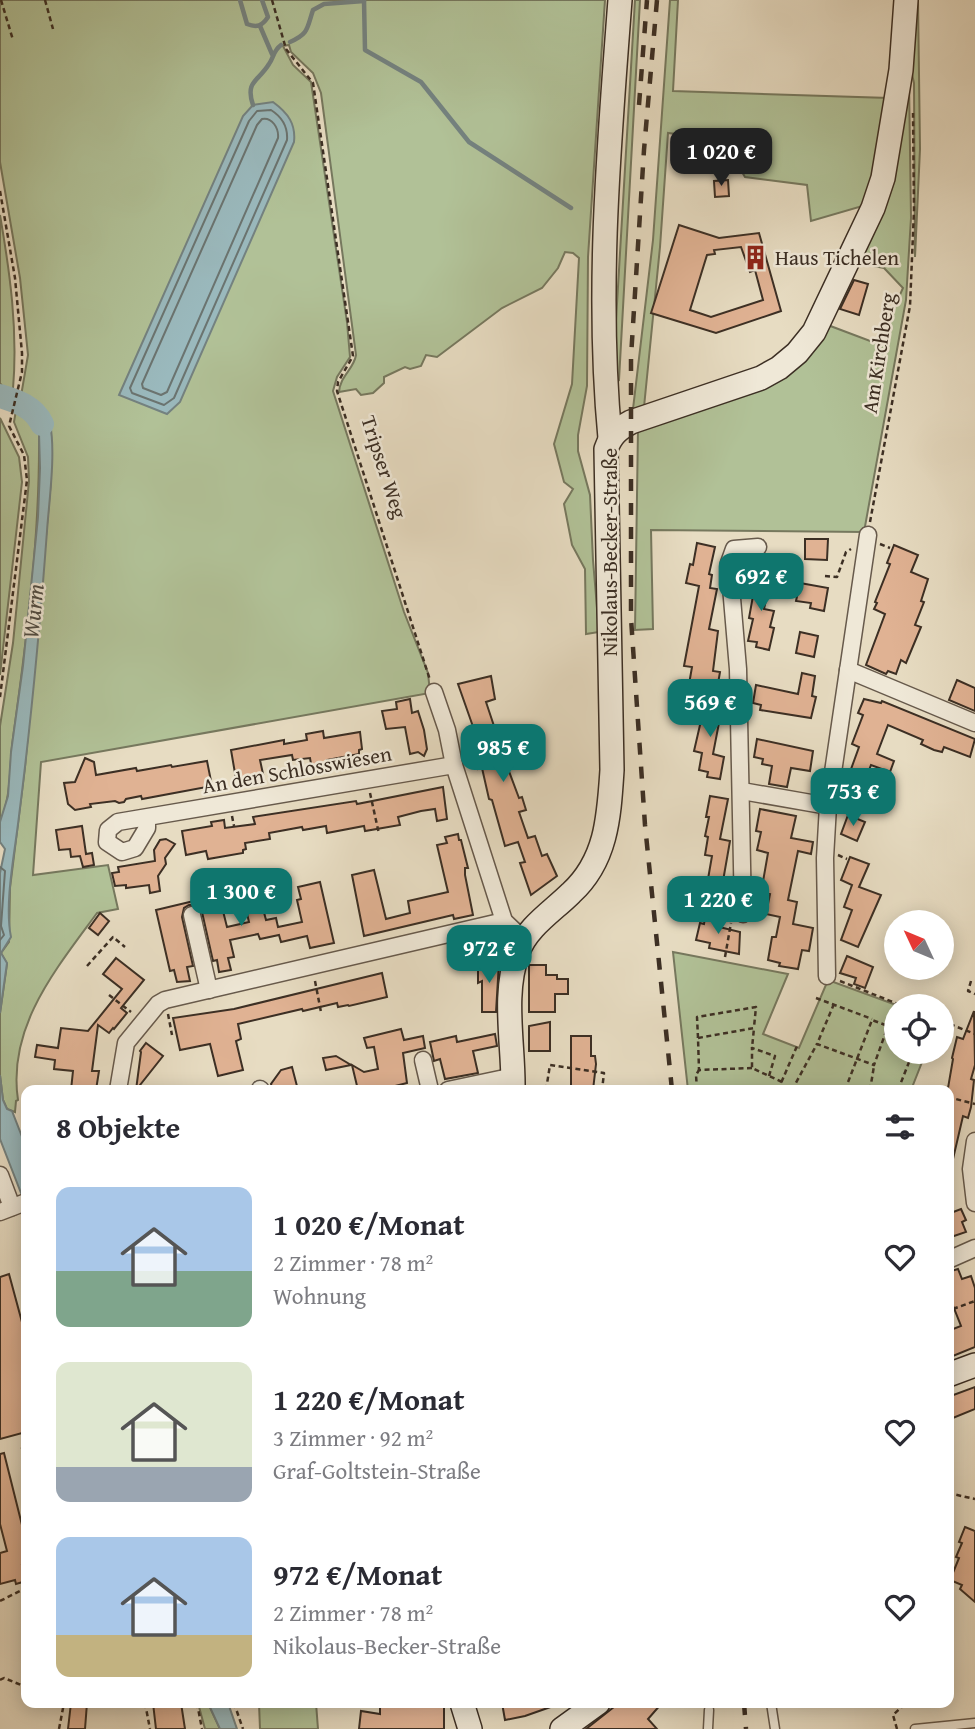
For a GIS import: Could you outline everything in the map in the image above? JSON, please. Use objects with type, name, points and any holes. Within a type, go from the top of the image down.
[{"type":"main road","points":[[610,438],[604,282],[609,150],[620,0]]},
{"type":"main road","name":"Nikolaus-Becker-Straße","points":[[513,1083],[510,1019],[512,976],[518,952],[524,940],[586,876],[597,858],[609,821],[612,770],[606,449],[616,431],[631,422],[761,378],[779,368],[797,353],[814,332],[873,208],[883,178],[901,70],[906,0]]},
{"type":"main road","points":[[954,1373],[975,1365]]},
{"type":"main road","points":[[464,1708],[470,1729]]},
{"type":"main road","points":[[562,1729],[591,1708]]},
{"type":"street","points":[[827,976],[825,858],[828,806],[869,529]]},
{"type":"street","points":[[738,916],[742,791],[738,669],[729,563],[734,549],[758,547]]},
{"type":"street","points":[[848,670],[975,723]]},
{"type":"street","points":[[434,692],[447,730],[454,765],[504,921],[524,940]]},
{"type":"street","name":"An den Schlosswiesen","points":[[147,818],[454,765]]},
{"type":"street","points":[[742,791],[828,806]]},
{"type":"street","points":[[192,915],[209,990]]},
{"type":"street","points":[[119,1085],[126,1043],[158,1004],[165,1000],[504,921]]},
{"type":"street","points":[[423,1060],[429,1085]]},
{"type":"street","points":[[494,1085],[513,1083]]},
{"type":"street","points":[[975,1141],[971,1168],[975,1203]]},
{"type":"street","points":[[0,1175],[14,1206]]},
{"type":"street","points":[[954,1257],[975,1248]]},
{"type":"lane","points":[[772,1708],[775,1729]]},
{"type":"lane","points":[[708,1729],[709,1710]]},
{"type":"lane","points":[[915,1729],[975,1723]]},
{"type":"path","points":[[1,0],[13,40]]},
{"type":"path","points":[[45,0],[54,29]]},
{"type":"path","name":"Tripser Weg","points":[[272,0],[286,49],[313,83],[354,356],[338,382],[337,391],[434,692]]},
{"type":"path","name":"Am Kirchberg","points":[[869,529],[910,306],[914,210],[913,107]]},
{"type":"path","points":[[0,191],[15,278],[22,353],[22,372],[9,426],[24,455],[27,480],[0,697]]},
{"type":"path","points":[[825,576],[837,577],[849,550]]},
{"type":"path","points":[[367,779],[379,834]]},
{"type":"path","points":[[725,957],[738,916]]},
{"type":"path","points":[[87,966],[113,937],[125,947]]},
{"type":"path","points":[[312,966],[321,1012]]},
{"type":"path","points":[[827,976],[884,999]]},
{"type":"path","points":[[971,981],[968,991],[975,994]]},
{"type":"path","points":[[109,995],[143,1022]]},
{"type":"path","points":[[816,998],[884,1024]]},
{"type":"path","points":[[165,1000],[172,1035]]},
{"type":"path","points":[[795,1085],[817,1044],[834,1004]]},
{"type":"path","points":[[697,1085],[696,1075],[699,1070],[697,1017],[756,1007],[751,1068]]},
{"type":"path","points":[[847,1085],[872,1020]]},
{"type":"path","points":[[954,1026],[975,1034]]},
{"type":"path","points":[[698,1038],[754,1028]]},
{"type":"path","points":[[871,1085],[874,1065],[884,1036]]},
{"type":"path","points":[[817,1044],[874,1065]]},
{"type":"path","points":[[780,1085],[797,1046]]},
{"type":"path","points":[[752,1048],[775,1056],[769,1076]]},
{"type":"path","points":[[900,1085],[908,1064]]},
{"type":"path","points":[[547,1085],[550,1065],[604,1073],[603,1085]]},
{"type":"path","points":[[699,1070],[751,1068],[782,1082]]},
{"type":"path","points":[[954,1099],[975,1104]]},
{"type":"path","points":[[954,1309],[975,1301]]},
{"type":"path","points":[[954,1494],[975,1499]]},
{"type":"path","points":[[0,1601],[21,1590]]},
{"type":"path","points":[[0,1680],[4,1678],[21,1685]]},
{"type":"path","points":[[60,1729],[63,1708]]},
{"type":"path","points":[[146,1708],[150,1729]]},
{"type":"path","points":[[198,1708],[202,1729]]},
{"type":"path","points":[[236,1708],[243,1729]]},
{"type":"path","points":[[897,1729],[893,1715],[901,1708]]},
{"type":"green space","points":[[0,0],[605,0],[588,257],[587,386],[578,435],[578,451],[590,495],[599,632],[586,634],[585,569],[572,545],[564,504],[573,489],[564,482],[554,444],[572,384],[579,258],[573,253],[565,252],[558,268],[542,288],[502,308],[437,357],[426,355],[421,366],[410,369],[405,367],[384,377],[384,383],[373,393],[361,395],[356,389],[339,392],[356,355],[321,93],[313,73],[291,52],[289,45],[283,46],[293,65],[311,82],[347,322],[350,357],[337,377],[333,391],[404,612],[428,673],[430,693],[41,762],[33,875],[108,865],[118,909],[97,913],[38,1000],[20,1048],[15,1112],[7,1109],[3,1100],[0,1075],[0,1013],[7,964],[1,953],[9,942],[10,888],[25,767],[51,481],[50,422],[30,401],[21,396],[28,355],[20,278],[0,162]]},
{"type":"green space","points":[[635,0],[640,0],[619,380],[614,379],[613,371]]},
{"type":"green space","points":[[670,0],[678,0],[673,91],[889,98],[866,205],[811,221],[807,185],[745,177],[724,141],[668,133],[644,407],[633,409],[653,240]]},
{"type":"green space","points":[[914,0],[918,0],[920,149],[915,257],[914,83],[910,65]]},
{"type":"green space","points":[[909,82],[911,218],[906,300],[864,532],[651,530],[653,629],[635,630],[638,428],[723,400],[825,324],[878,344],[903,288],[884,268],[852,262]]},
{"type":"green space","points":[[0,215],[12,302],[13,389],[3,387],[0,383]]},
{"type":"green space","points":[[16,410],[30,419],[39,434],[39,472],[32,586],[8,791],[0,822],[0,726],[13,643],[29,481],[28,457],[14,422]]},
{"type":"green space","points":[[0,418],[19,457],[22,482],[0,675]]},
{"type":"green space","points":[[673,952],[788,974],[763,1034],[799,1048],[828,980],[884,1001],[884,1064],[921,1064],[913,1085],[687,1085]]},
{"type":"green space","points":[[199,1708],[210,1708],[220,1729],[205,1729]]},
{"type":"green space","points":[[259,1708],[316,1708],[318,1729],[260,1729]]},
{"type":"water","points":[[273,102],[290,119],[294,142],[180,402],[167,414],[119,395],[243,116],[253,105]]},
{"type":"water","points":[[21,396],[39,407],[48,419],[52,435],[52,463],[35,674],[9,893],[11,937],[1,953],[7,963],[0,1013],[0,873],[5,849],[0,842],[0,822],[8,796],[23,666],[38,517],[40,468],[39,434],[27,415],[16,410]]},
{"type":"water","points":[[0,1075],[3,1100],[7,1109],[12,1111],[21,1134],[21,1193],[0,1139]]},
{"type":"water","points":[[210,1708],[230,1708],[237,1729],[220,1729]]},
{"type":"building","points":[[728,180],[729,196],[715,197],[714,181]]},
{"type":"building","points":[[679,225],[719,238],[759,233],[781,311],[716,333],[651,313]],"holes":[[[741,247],[750,272],[755,270],[763,300],[711,317],[690,310],[707,255],[715,254],[714,250]]]},
{"type":"building","points":[[854,280],[868,284],[859,315],[840,309]]},
{"type":"building","points":[[805,539],[828,539],[827,560],[805,559]]},
{"type":"building","points":[[697,543],[715,547],[709,574],[712,575],[710,588],[717,589],[709,629],[718,631],[713,671],[720,672],[716,695],[688,690],[692,667],[684,666],[699,586],[686,583]]},
{"type":"building","points":[[894,545],[918,555],[911,572],[928,579],[921,601],[924,602],[915,625],[921,627],[906,663],[901,660],[896,674],[888,671],[886,674],[866,665],[885,614],[874,609]]},
{"type":"building","points":[[753,574],[771,578],[764,609],[774,611],[770,627],[774,628],[769,650],[756,647],[757,642],[748,641],[753,619],[749,618],[753,596],[749,595]]},
{"type":"building","points":[[800,583],[828,588],[824,611],[810,608],[811,603],[796,601]]},
{"type":"building","points":[[800,632],[818,636],[814,657],[796,653]]},
{"type":"building","points":[[802,673],[815,676],[812,696],[816,697],[811,718],[760,710],[761,705],[753,703],[756,685],[798,694]]},
{"type":"building","points":[[491,676],[495,699],[486,702],[495,729],[503,726],[508,739],[498,742],[526,810],[519,812],[528,838],[535,836],[542,856],[547,854],[557,876],[531,895],[520,863],[525,862],[518,842],[505,846],[482,768],[478,769],[474,758],[483,755],[458,684]]},
{"type":"building","points":[[957,680],[975,688],[975,711],[949,700]]},
{"type":"building","points":[[410,699],[412,713],[418,711],[424,730],[427,749],[424,756],[418,752],[410,754],[405,727],[386,729],[382,711],[397,709],[396,702]]},
{"type":"building","points":[[706,699],[723,702],[713,754],[724,757],[720,779],[707,777],[708,772],[699,770],[702,753],[694,751]]},
{"type":"building","points":[[864,699],[882,701],[975,739],[970,757],[944,747],[942,752],[934,750],[921,744],[923,740],[888,725],[877,754],[894,761],[890,772],[871,765],[862,788],[868,790],[861,809],[844,803],[856,774],[850,772],[859,747],[852,744],[863,715],[858,713]]},
{"type":"building","points":[[323,731],[324,738],[360,732],[362,749],[359,754],[327,760],[329,766],[312,769],[310,758],[293,760],[292,755],[260,760],[263,774],[236,779],[231,750],[284,740],[284,744],[307,740],[306,734]]},
{"type":"building","points":[[757,739],[813,751],[810,771],[791,768],[787,787],[769,784],[772,766],[762,764],[763,759],[754,757]]},
{"type":"building","points":[[85,758],[94,762],[96,775],[207,761],[212,786],[142,799],[141,796],[119,803],[115,801],[90,804],[91,807],[75,810],[68,804],[64,783],[75,782]]},
{"type":"building","points":[[443,787],[447,819],[437,821],[435,809],[398,817],[400,825],[365,831],[364,826],[327,833],[326,826],[303,830],[302,827],[269,833],[270,839],[245,843],[246,849],[243,853],[208,859],[206,851],[186,855],[182,831],[212,826],[211,822],[224,820],[225,828],[255,824],[253,817],[356,801],[357,804]]},
{"type":"building","points":[[710,796],[728,799],[720,839],[730,841],[723,881],[732,883],[728,904],[710,901],[714,880],[708,879],[712,856],[705,855],[708,837],[705,836]]},
{"type":"building","points":[[760,809],[796,816],[791,838],[813,842],[811,854],[798,851],[788,900],[797,902],[793,924],[813,928],[809,951],[802,950],[798,969],[779,966],[780,963],[768,960],[772,937],[776,937],[780,917],[766,914],[770,894],[761,893],[768,853],[757,850],[761,832],[756,831]]},
{"type":"building","points":[[848,815],[865,822],[857,841],[841,834]]},
{"type":"building","points":[[82,826],[86,854],[92,853],[94,865],[83,867],[80,856],[71,857],[70,849],[59,850],[56,830]]},
{"type":"building","points":[[458,834],[468,868],[465,868],[465,875],[473,915],[454,919],[453,915],[364,936],[352,875],[374,870],[386,919],[410,913],[408,901],[448,892],[437,845],[447,843],[445,837]]},
{"type":"building","points":[[166,839],[175,844],[165,858],[166,864],[158,876],[160,891],[150,893],[149,885],[126,888],[126,885],[115,886],[112,873],[119,872],[118,867],[155,861],[154,850],[160,840]]},
{"type":"building","points":[[850,857],[869,864],[859,887],[881,895],[858,947],[841,940],[852,910],[844,907],[852,885],[841,880]]},
{"type":"building","points":[[320,882],[334,943],[310,948],[307,936],[281,942],[279,935],[260,939],[258,934],[230,940],[234,957],[228,958],[231,970],[219,972],[217,960],[213,961],[202,912],[196,905],[189,905],[184,908],[182,917],[193,966],[187,967],[190,981],[177,982],[174,970],[170,971],[156,910],[219,895],[227,927],[249,922],[244,901],[260,897],[266,920],[276,918],[278,927],[302,922],[297,900],[301,899],[298,887]]},
{"type":"building","points":[[706,912],[717,914],[715,926],[740,932],[739,954],[709,948],[710,943],[696,940],[700,923],[704,924]]},
{"type":"building","points":[[100,913],[109,921],[98,935],[89,928]]},
{"type":"building","points":[[847,956],[873,967],[865,988],[854,984],[856,978],[840,973]]},
{"type":"building","points":[[116,958],[144,980],[121,1008],[127,1013],[114,1029],[109,1033],[98,1025],[92,1071],[99,1071],[97,1085],[72,1085],[73,1071],[54,1069],[55,1060],[35,1057],[37,1045],[58,1048],[61,1028],[88,1031],[122,989],[103,974]]},
{"type":"building","points":[[478,962],[499,962],[496,1012],[482,1012],[482,981],[478,983]]},
{"type":"building","points":[[529,965],[546,965],[546,975],[568,979],[568,994],[555,994],[555,1012],[529,1012]]},
{"type":"building","points":[[382,973],[387,997],[349,1006],[338,1007],[337,1003],[303,1011],[302,1009],[238,1024],[241,1039],[236,1041],[243,1070],[218,1076],[210,1044],[180,1050],[173,1018],[234,1009]]},
{"type":"building","points":[[974,1011],[975,1065],[971,1079],[974,1080],[971,1107],[968,1118],[963,1116],[954,1155],[954,1085],[949,1085],[957,1037],[963,1039]]},
{"type":"building","points":[[550,1022],[550,1051],[529,1051],[529,1026]]},
{"type":"building","points":[[401,1029],[404,1040],[423,1036],[425,1048],[403,1053],[407,1083],[357,1085],[352,1065],[364,1072],[378,1069],[374,1047],[367,1048],[364,1038]]},
{"type":"building","points":[[495,1034],[497,1046],[473,1051],[478,1073],[445,1079],[440,1059],[434,1061],[430,1042],[456,1036],[457,1042]]},
{"type":"building","points":[[571,1036],[591,1036],[591,1056],[595,1056],[596,1064],[594,1085],[571,1085]]},
{"type":"building","points":[[146,1043],[163,1056],[140,1085],[137,1085],[141,1052]]},
{"type":"building","points":[[336,1056],[351,1065],[326,1070],[323,1058]]},
{"type":"building","points":[[292,1067],[297,1085],[271,1085],[281,1070]]},
{"type":"building","points":[[961,1209],[966,1220],[962,1222],[966,1232],[954,1236],[954,1212]]},
{"type":"building","points":[[958,1269],[962,1279],[971,1276],[975,1288],[975,1347],[954,1356],[954,1329],[961,1326],[954,1308],[954,1270]]},
{"type":"building","points":[[9,1274],[21,1318],[21,1433],[0,1439],[0,1277]]},
{"type":"building","points":[[975,1387],[975,1409],[954,1418],[954,1395]]},
{"type":"building","points":[[4,1453],[21,1521],[21,1582],[16,1584],[15,1580],[0,1584],[0,1553],[7,1551],[0,1524],[0,1454]]},
{"type":"building","points":[[965,1527],[975,1531],[975,1602],[960,1589],[962,1585],[954,1582],[954,1570],[959,1558],[956,1557],[962,1543],[959,1542]]},
{"type":"building","points":[[70,1708],[87,1708],[85,1729],[68,1729]]},
{"type":"building","points":[[154,1708],[182,1708],[185,1729],[156,1729]]},
{"type":"building","points":[[380,1708],[444,1708],[444,1729],[359,1729],[361,1711],[380,1714]]},
{"type":"building","points":[[503,1708],[548,1708],[525,1716],[505,1720]]},
{"type":"building","points":[[613,1708],[658,1708],[648,1719],[657,1729],[586,1729]]},
{"type":"waterway","points":[[240,0],[247,24],[256,26],[268,17],[262,0]]},
{"type":"waterway","points":[[364,0],[365,50],[421,82],[469,142],[571,208]]},
{"type":"waterway","points":[[290,42],[304,33],[313,10],[324,4],[364,1]]},
{"type":"waterway","points":[[260,26],[272,54]]},
{"type":"waterway","points":[[253,105],[252,86],[281,45]]},
{"type":"waterway","name":"Wurm","points":[[0,396],[30,409],[42,424]]},
{"type":"railway","points":[[639,105],[647,0]]},
{"type":"railway","points":[[657,0],[631,357],[631,618],[645,825],[671,1085]]},
{"type":"railway","points":[[744,1708],[746,1729]]},
{"type":"place","name":"Haus Tichelen","points":[[755,258]]}]
